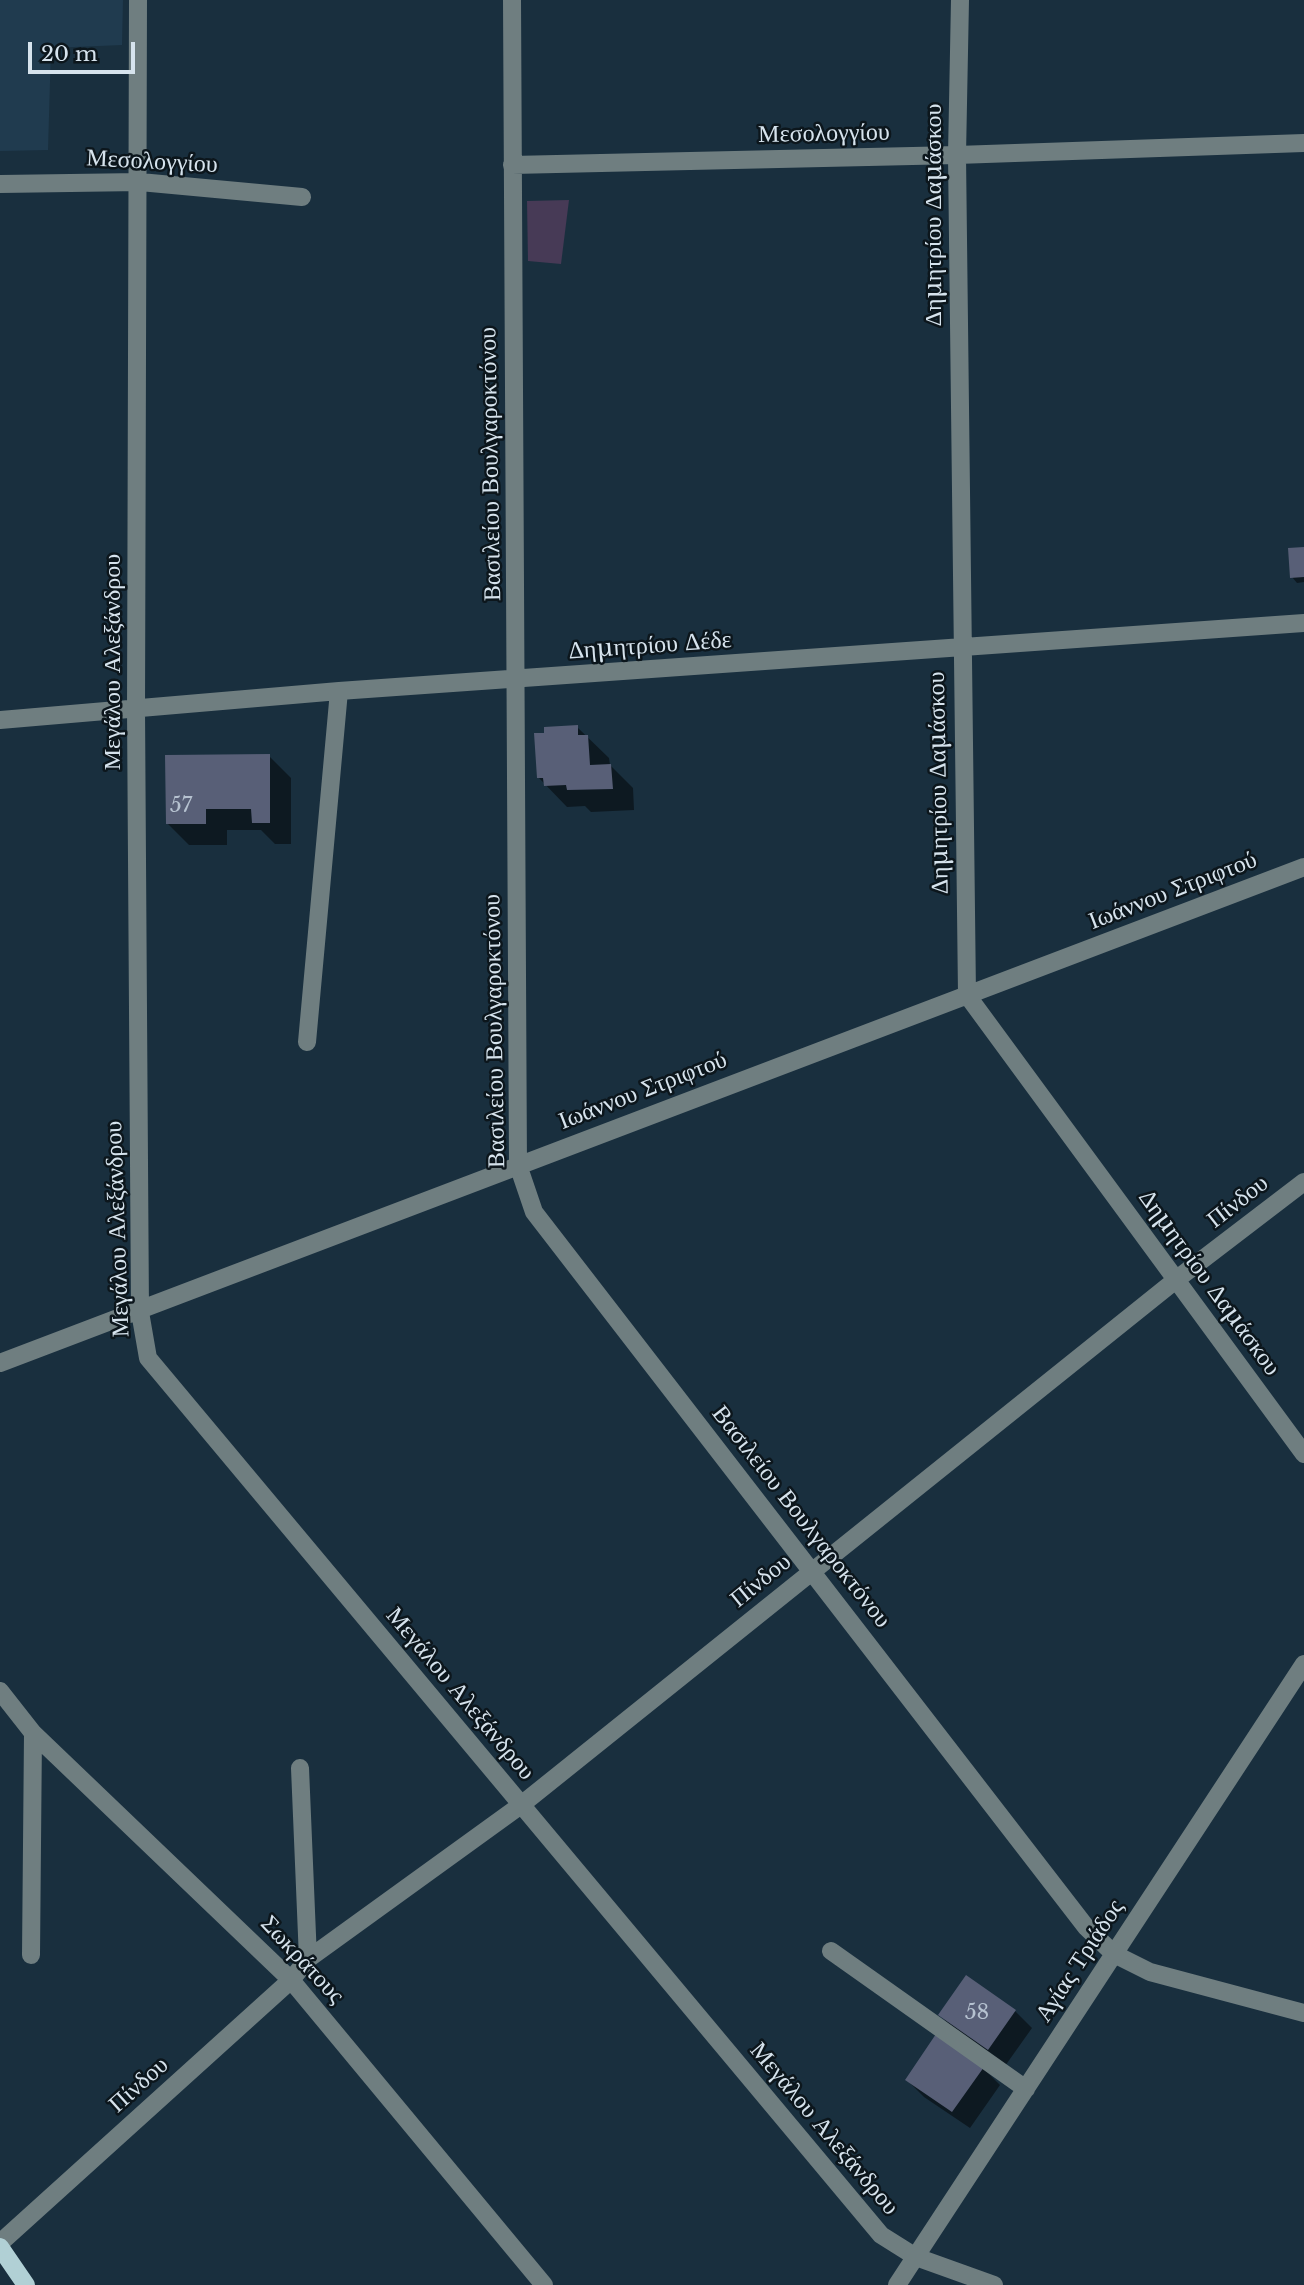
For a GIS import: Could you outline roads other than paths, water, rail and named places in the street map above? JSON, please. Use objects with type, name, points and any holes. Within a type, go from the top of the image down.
[{"type":"main road","points":[[0,2245],[26,2285]]},
{"type":"street","name":"Μεγάλου Αλεξάνδρου","points":[[138,0],[140,182],[136,709],[140,1312],[148,1357],[881,2235],[916,2257],[994,2285]]},
{"type":"street","name":"Βασιλείου Βουλγαροκτόνου","points":[[512,0],[517,1165],[534,1212],[1086,1927],[1114,1954],[1150,1972],[1304,2013]]},
{"type":"street","name":"Δημητρίου Δαμάσκου","points":[[960,0],[957,155],[967,995],[1304,1454]]},
{"type":"street","name":"Μεσολογγίου","points":[[512,165],[957,155],[1304,143]]},
{"type":"street","name":"Μεσολογγίου","points":[[0,184],[140,182],[302,197]]},
{"type":"street","name":"Δημητρίου Δέδε","points":[[0,720],[339,691],[517,681],[1304,623]]},
{"type":"street","points":[[307,1042],[339,691]]},
{"type":"street","name":"Ιωάννου Στριφτού","points":[[0,1363],[140,1312],[324,1238],[1304,867]]},
{"type":"street","name":"Πίνδου","points":[[0,2245],[292,1980],[308,1959],[521,1805],[1177,1279],[1304,1182]]},
{"type":"street","name":"Αγίας Τριάδος","points":[[897,2285],[1304,1664]]},
{"type":"street","name":"Σωκράτους","points":[[0,1691],[33,1733],[292,1980],[544,2285]]},
{"type":"street","points":[[32,1955],[33,1733]]},
{"type":"street","points":[[300,1768],[308,1959]]},
{"type":"street","points":[[831,1951],[1026,2089]]}]
